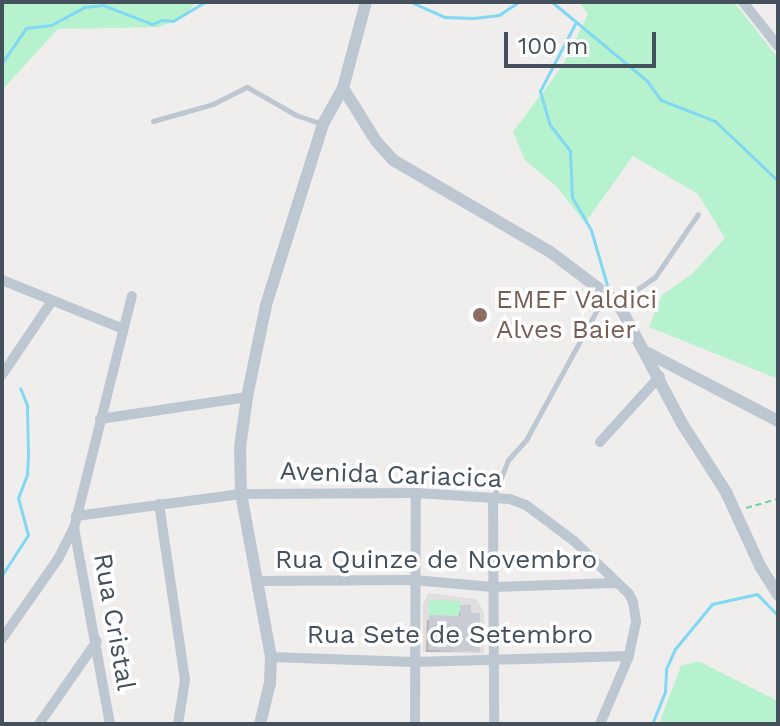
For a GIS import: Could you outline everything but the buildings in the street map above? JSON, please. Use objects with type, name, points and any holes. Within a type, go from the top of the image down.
[{"type":"street","points":[[260,724],[270,683],[271,657],[241,494],[240,447],[247,397],[262,320],[323,124],[343,88],[366,2]]},
{"type":"street","points":[[743,2],[778,46]]},
{"type":"street","points":[[343,88],[376,141],[393,160],[549,251],[607,291],[618,303],[648,353],[683,425],[736,512],[760,566],[778,595]]},
{"type":"street","points":[[2,280],[121,328]]},
{"type":"street","points":[[2,639],[58,559],[75,522],[121,328],[132,296]]},
{"type":"street","points":[[2,375],[52,301]]},
{"type":"street","points":[[648,353],[778,421]]},
{"type":"street","points":[[600,442],[660,376]]},
{"type":"street","points":[[100,419],[247,397]]},
{"type":"street","points":[[415,724],[416,493]]},
{"type":"street","name":"Avenida Cariacica","points":[[75,522],[159,504],[241,494],[416,493],[510,499],[542,514],[629,594],[636,612],[629,656],[600,724]]},
{"type":"street","points":[[493,498],[494,724]]},
{"type":"street","points":[[159,504],[185,680],[178,724]]},
{"type":"street","name":"Rua Cristal","points":[[75,522],[110,724]]},
{"type":"street","name":"Rua Quinze de Novembro","points":[[256,581],[414,580],[493,587],[616,583]]},
{"type":"street","points":[[39,724],[97,641]]},
{"type":"street","name":"Rua Sete de Setembro","points":[[271,657],[414,662],[629,656]]},
{"type":"lane","points":[[153,121],[213,104],[247,87],[296,115],[323,124]]},
{"type":"lane","points":[[618,303],[655,277],[698,214]]},
{"type":"lane","points":[[493,498],[508,460],[526,440],[607,291]]},
{"type":"path","points":[[736,512],[778,499]]},
{"type":"shaded area","points":[[428,593],[476,599],[484,612],[484,654],[423,652],[423,605]]},
{"type":"green space","points":[[2,2],[197,2],[182,17],[160,27],[58,29],[2,90]]},
{"type":"green space","points":[[579,2],[734,2],[778,58],[778,379],[649,327],[662,295],[692,274],[725,238],[698,194],[633,156],[585,223],[557,187],[525,160],[513,132],[563,65],[588,14]]},
{"type":"green space","points":[[429,600],[460,601],[460,616],[429,615]]},
{"type":"green space","points":[[698,661],[778,701],[778,724],[659,724],[681,666]]},
{"type":"waterway","points":[[2,63],[26,28],[51,25],[85,7],[103,5],[152,24],[162,20],[173,21],[205,2]]},
{"type":"waterway","points":[[411,2],[445,17],[474,18],[499,15],[518,2]]},
{"type":"waterway","points":[[552,2],[647,81],[661,100],[715,121],[778,181]]},
{"type":"waterway","points":[[576,22],[540,91],[550,125],[570,151],[572,197],[591,230],[607,285]]},
{"type":"waterway","points":[[2,575],[28,535],[18,498],[27,474],[28,457],[27,405],[20,388]]},
{"type":"waterway","points":[[652,724],[665,691],[666,669],[675,649],[712,604],[757,594],[778,616]]},
{"type":"place","name":"EMEF Valdici Alves Baier","points":[[480,315]]}]
